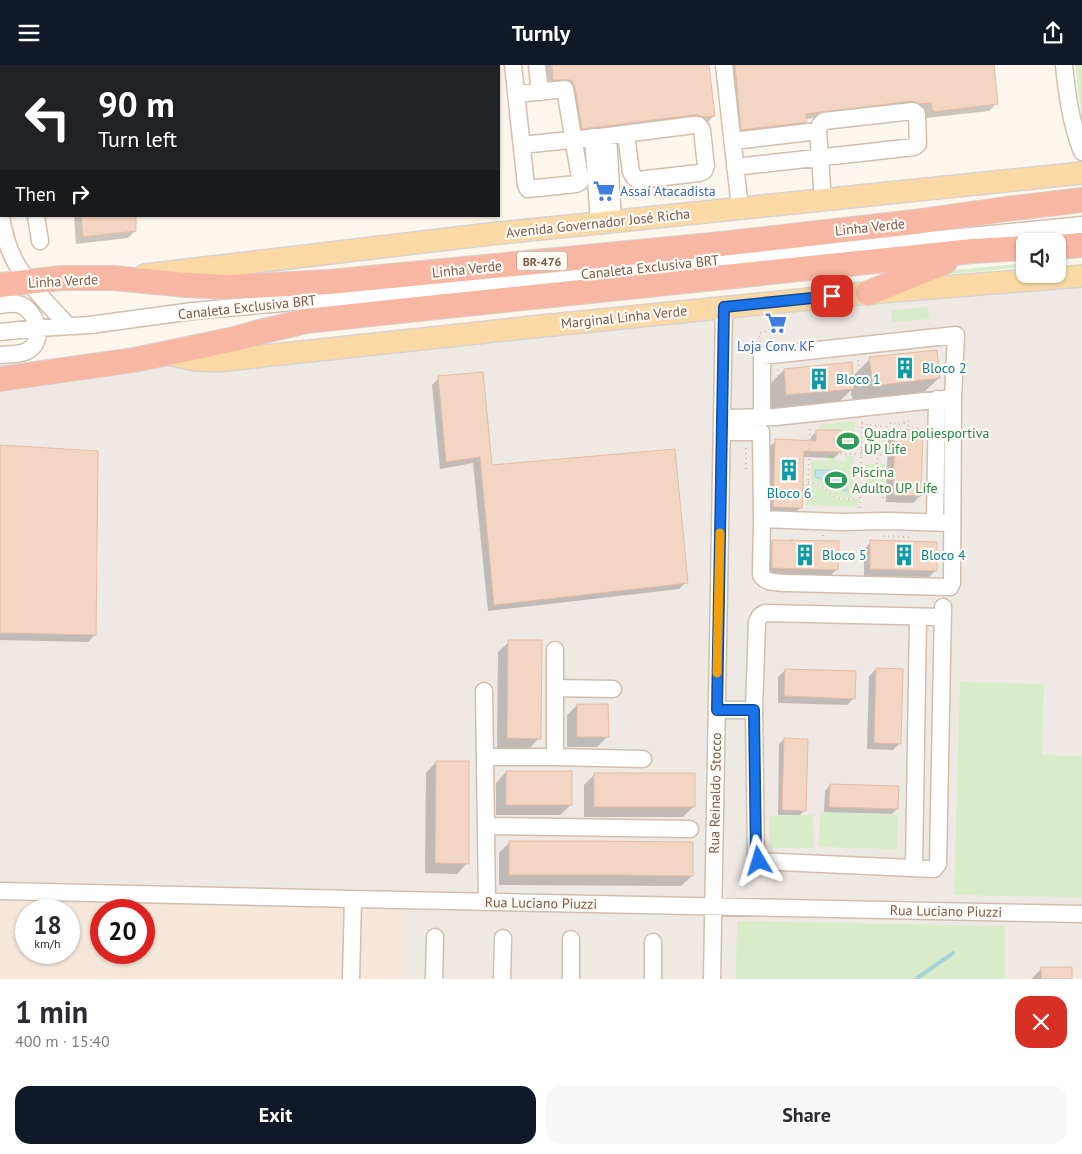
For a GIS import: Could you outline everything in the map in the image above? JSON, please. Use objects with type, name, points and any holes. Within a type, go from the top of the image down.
[{"type":"highway","name":"Linha Verde","points":[[0,285],[61,278],[114,279],[229,287],[328,282],[721,244],[914,222],[1082,200]]},
{"type":"highway","points":[[1066,246],[1082,245]]},
{"type":"highway","points":[[0,379],[116,364],[168,354],[306,321],[973,251],[1016,249]]},
{"type":"highway","points":[[868,293],[973,251]]},
{"type":"main road","name":"Avenida Governador José Richa","points":[[114,279],[489,225],[606,223],[1082,173]]},
{"type":"main road","name":"Marginal Linha Verde","points":[[168,354],[196,360],[217,361],[724,307],[868,293],[1082,276]]},
{"type":"street","points":[[513,65],[516,94],[522,145],[526,185],[528,189],[580,182],[565,89],[516,94]]},
{"type":"street","points":[[537,65],[540,92]]},
{"type":"street","points":[[724,65],[740,208]]},
{"type":"street","points":[[1064,65],[1070,117],[1082,152]]},
{"type":"street","points":[[735,167],[820,157],[916,146],[918,144],[917,114],[913,111],[824,121],[818,131],[820,157],[823,199]]},
{"type":"street","points":[[522,145],[698,125],[702,130],[706,166],[704,171],[638,180],[631,172],[626,134]]},
{"type":"street","points":[[732,141],[818,131]]},
{"type":"street","points":[[600,137],[606,223]]},
{"type":"street","points":[[1,217],[7,239],[18,266],[29,282],[68,326]]},
{"type":"street","points":[[36,217],[40,241]]},
{"type":"street","name":"Canaleta Exclusiva BRT","points":[[0,332],[90,325],[192,311],[1082,225]]},
{"type":"street","points":[[0,305],[22,305],[29,311],[38,328],[37,338],[33,346],[26,352],[0,355]]},
{"type":"street","name":"Rua Reinaldo Stocco","points":[[712,979],[724,307]]},
{"type":"street","points":[[762,418],[762,356],[956,335],[945,399],[935,522]]},
{"type":"street","points":[[722,425],[861,404],[945,399]]},
{"type":"street","points":[[722,425],[761,432],[761,575],[764,580],[788,583],[950,587],[952,583],[952,523],[945,399]]},
{"type":"street","points":[[762,519],[952,523]]},
{"type":"street","points":[[943,612],[938,864],[934,869],[759,861],[756,857],[754,710],[757,622],[760,616],[765,613],[918,617],[943,612]]},
{"type":"street","points":[[914,867],[918,617]]},
{"type":"street","points":[[555,650],[555,757]]},
{"type":"street","points":[[555,688],[613,689]]},
{"type":"street","points":[[484,691],[487,902]]},
{"type":"street","points":[[717,710],[754,710]]},
{"type":"street","points":[[485,757],[643,759]]},
{"type":"street","points":[[486,826],[690,829]]},
{"type":"street","name":"Rua Luciano Piuzzi","points":[[0,891],[1082,914]]},
{"type":"street","points":[[351,979],[352,899]]},
{"type":"street","points":[[434,979],[435,937]]},
{"type":"street","points":[[502,979],[503,938]]},
{"type":"street","points":[[571,939],[571,979]]},
{"type":"street","points":[[652,979],[653,942]]},
{"type":"path","points":[[760,341],[759,333],[768,331],[771,329],[770,327]]},
{"type":"path","points":[[858,357],[861,404],[861,499],[859,522]]},
{"type":"path","points":[[778,367],[778,401]]},
{"type":"path","points":[[920,380],[920,387]]},
{"type":"path","points":[[889,384],[890,390]]},
{"type":"path","points":[[836,390],[837,395]]},
{"type":"path","points":[[806,393],[806,398]]},
{"type":"path","points":[[861,404],[870,426],[881,426],[884,428]]},
{"type":"path","points":[[884,428],[892,422],[897,425],[908,421],[908,425],[913,428],[924,429]]},
{"type":"path","points":[[802,428],[810,427],[808,483]]},
{"type":"path","points":[[877,464],[879,446],[883,444],[885,439],[884,428]]},
{"type":"path","points":[[861,450],[867,450],[869,447],[878,450]]},
{"type":"path","points":[[893,480],[890,479],[890,449],[894,449]]},
{"type":"path","points":[[804,454],[890,455]]},
{"type":"path","points":[[803,485],[808,485],[808,483],[817,484],[840,498],[861,499]]},
{"type":"path","points":[[880,486],[883,499],[911,502]]},
{"type":"path","points":[[860,491],[864,488],[867,491],[882,492]]},
{"type":"path","points":[[823,535],[823,541]]},
{"type":"path","points":[[879,536],[911,537]]},
{"type":"path","points":[[888,541],[889,536]]},
{"type":"shaded area","points":[[1082,277],[1082,979],[403,979],[404,901],[0,891],[0,379],[1018,283],[1066,283],[1066,279]]},
{"type":"shaded area","points":[[0,891],[404,900],[405,917],[695,979],[0,979]]},
{"type":"green space","points":[[1075,65],[1082,65],[1082,121]]},
{"type":"green space","points":[[1016,264],[1016,268],[929,276],[956,270]]},
{"type":"green space","points":[[928,307],[929,319],[892,322],[891,310]]},
{"type":"green space","points":[[855,421],[854,452],[842,452],[842,430],[819,430],[819,425]]},
{"type":"green space","points":[[828,455],[833,455],[834,461],[846,461],[847,456],[854,456],[853,498],[836,496],[823,485],[811,481],[811,460],[828,461]]},
{"type":"green space","points":[[865,464],[885,464],[885,486],[864,486]]},
{"type":"green space","points":[[811,484],[819,486],[839,499],[858,500],[858,507],[806,505],[807,487],[811,487]]},
{"type":"green space","points":[[960,682],[1044,684],[1042,755],[1082,756],[1082,897],[954,895]]},
{"type":"green space","points":[[820,812],[898,815],[897,849],[819,847]]},
{"type":"green space","points":[[813,815],[814,848],[769,848],[769,816]]},
{"type":"green space","points":[[737,921],[1005,926],[1005,977],[1004,979],[736,979]]},
{"type":"water","name":"Piscina Adulto UP Life","points":[[815,470],[838,470],[841,477],[847,477],[847,491],[815,477]]},
{"type":"building","points":[[552,65],[709,65],[715,116],[693,115],[582,129],[575,87],[571,80],[553,80]]},
{"type":"building","points":[[735,65],[994,65],[998,104],[933,112],[931,103],[920,104],[912,101],[806,114],[807,122],[741,130]]},
{"type":"building","points":[[81,217],[136,217],[136,231],[83,237]]},
{"type":"building","name":"Bloco 2","points":[[937,350],[940,378],[873,386],[869,357]]},
{"type":"building","name":"Bloco 1","points":[[852,362],[854,389],[786,395],[784,369]]},
{"type":"building","points":[[483,372],[492,465],[675,449],[688,583],[494,605],[480,457],[446,462],[438,376]]},
{"type":"building","points":[[895,429],[923,430],[921,496],[893,495]]},
{"type":"building","name":"Bloco 6","points":[[816,430],[842,430],[842,452],[804,451],[802,508],[773,507],[775,439],[816,441]]},
{"type":"building","points":[[0,445],[98,451],[96,635],[0,633]]},
{"type":"building","name":"Bloco 5","points":[[772,540],[839,541],[838,570],[772,568]]},
{"type":"building","name":"Bloco 4","points":[[870,540],[937,542],[937,571],[870,569]]},
{"type":"building","points":[[508,640],[542,640],[541,739],[507,738]]},
{"type":"building","points":[[876,668],[903,669],[901,744],[874,743]]},
{"type":"building","points":[[785,669],[856,671],[855,699],[784,696]]},
{"type":"building","points":[[577,704],[608,704],[609,737],[577,737]]},
{"type":"building","points":[[784,738],[808,739],[806,811],[782,810]]},
{"type":"building","points":[[436,761],[469,761],[469,864],[435,863]]},
{"type":"building","points":[[506,771],[572,771],[572,805],[506,805]]},
{"type":"building","points":[[594,773],[695,773],[695,807],[594,807]]},
{"type":"building","points":[[830,784],[899,786],[898,809],[829,807]]},
{"type":"building","points":[[509,841],[693,842],[693,876],[509,875]]},
{"type":"building","points":[[1041,967],[1072,967],[1072,979],[1041,979]]},
{"type":"waterway","points":[[916,979],[953,953]]},
{"type":"slow traffic","points":[[717,673],[720,533]]},
{"type":"place","name":"Assaí Atacadista","points":[[604,191]]},
{"type":"place","name":"Loja Conv. KF","points":[[776,323]]},
{"type":"place","name":"Bloco 2","points":[[905,368]]},
{"type":"place","name":"Bloco 1","points":[[819,379]]},
{"type":"place","name":"Quadra poliesportiva UP Life","points":[[848,441]]},
{"type":"place","name":"Bloco 6","points":[[789,470]]},
{"type":"place","name":"Piscina Adulto UP Life","points":[[836,480]]},
{"type":"place","name":"Bloco 5","points":[[805,555]]},
{"type":"place","name":"Bloco 4","points":[[904,555]]},
{"type":"route","points":[[759,861],[756,857],[754,710],[717,710],[724,307],[832,296]]}]
